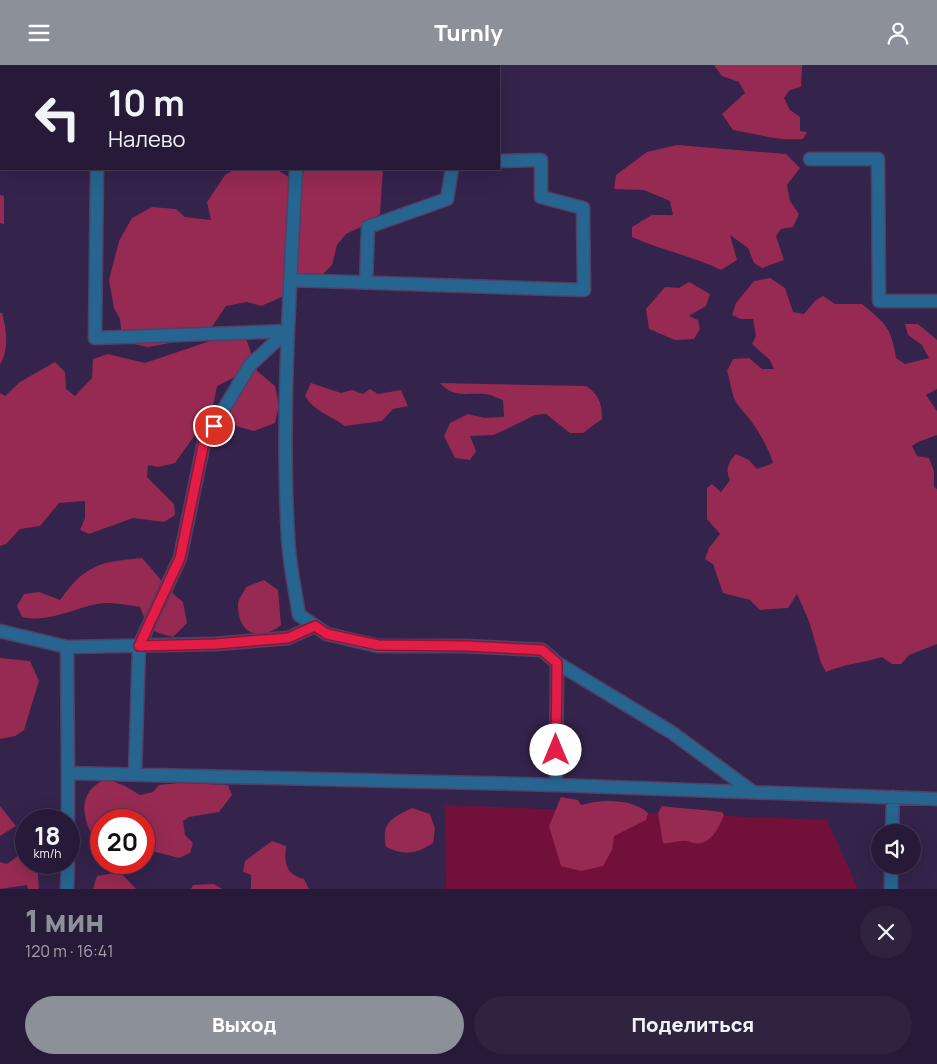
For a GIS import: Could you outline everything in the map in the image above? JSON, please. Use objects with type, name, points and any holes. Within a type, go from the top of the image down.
[{"type":"lane","points":[[810,159],[878,159],[878,301],[937,301]]},
{"type":"lane","points":[[290,280],[584,290],[583,208],[541,197],[541,160],[500,161]]},
{"type":"lane","points":[[98,170],[95,338],[287,331]]},
{"type":"lane","points":[[296,170],[287,331],[288,538],[299,615],[327,634],[378,645],[466,646],[542,650],[557,663],[671,732],[753,792]]},
{"type":"lane","points":[[366,283],[368,227],[447,199],[452,170]]},
{"type":"lane","points":[[135,775],[139,646],[180,558],[204,442],[250,365],[287,331]]},
{"type":"lane","points":[[0,631],[67,647],[139,646],[215,644],[288,638],[315,626]]},
{"type":"lane","points":[[67,647],[68,809]]},
{"type":"lane","points":[[556,785],[557,663]]},
{"type":"lane","points":[[68,773],[556,785],[937,799]]},
{"type":"lane","points":[[892,824],[893,797]]},
{"type":"lane","points":[[67,889],[68,874]]},
{"type":"lane","points":[[891,889],[892,874]]},
{"type":"shaded area","points":[[714,65],[802,65],[801,87],[790,90],[784,98],[790,110],[800,117],[800,131],[807,132],[803,139],[777,138],[733,130],[722,114],[745,93],[739,82],[722,76]]},
{"type":"shaded area","points":[[677,145],[786,154],[800,168],[787,185],[790,201],[799,214],[793,227],[781,229],[776,236],[784,260],[762,268],[754,263],[748,248],[730,235],[737,260],[721,270],[632,237],[632,227],[652,215],[673,215],[670,201],[644,190],[614,189],[616,175],[647,152]]},
{"type":"shaded area","points":[[233,170],[278,170],[295,181],[305,170],[383,170],[380,214],[363,226],[346,234],[337,245],[332,265],[316,281],[298,284],[289,294],[261,306],[247,302],[226,306],[207,334],[186,335],[170,343],[148,347],[129,343],[122,337],[120,319],[114,308],[109,280],[119,241],[132,218],[152,207],[176,209],[185,217],[211,220],[207,202],[225,175]]},
{"type":"shaded area","points":[[0,195],[4,196],[4,224],[0,223]]},
{"type":"shaded area","points":[[770,278],[785,288],[793,312],[804,314],[815,301],[823,296],[835,304],[862,304],[886,327],[892,339],[896,358],[905,364],[929,358],[922,345],[908,335],[905,324],[918,324],[937,340],[937,389],[926,395],[937,411],[937,435],[912,446],[917,456],[929,458],[934,471],[934,487],[937,489],[937,644],[909,655],[901,664],[892,664],[882,657],[826,672],[821,663],[809,621],[797,594],[788,608],[760,610],[750,600],[723,593],[713,564],[705,559],[709,548],[720,534],[707,519],[707,488],[712,484],[721,492],[730,480],[728,466],[736,454],[749,460],[757,469],[773,463],[759,432],[734,398],[727,371],[733,359],[749,358],[762,369],[774,369],[770,360],[752,344],[756,336],[753,319],[741,319],[732,315],[736,303],[754,281]]},
{"type":"shaded area","points":[[689,282],[710,294],[706,306],[689,316],[698,320],[700,329],[694,339],[675,340],[649,329],[646,309],[665,287],[679,288]]},
{"type":"shaded area","points":[[0,313],[2,313],[4,320],[6,346],[0,365]]},
{"type":"shaded area","points":[[234,333],[247,341],[257,371],[275,386],[279,405],[275,423],[254,431],[236,426],[229,414],[237,398],[243,378],[233,378],[217,386],[212,411],[175,463],[158,467],[148,465],[147,477],[174,504],[175,515],[164,522],[133,518],[89,534],[80,530],[85,518],[85,501],[59,503],[40,526],[20,529],[6,544],[0,546],[0,393],[5,396],[20,382],[55,362],[65,372],[66,389],[75,396],[92,378],[93,359],[108,354],[145,363]]},
{"type":"shaded area","points":[[311,383],[341,393],[352,390],[363,394],[370,389],[378,394],[401,390],[408,406],[393,409],[382,421],[345,426],[318,410],[305,396]]},
{"type":"shaded area","points":[[440,383],[586,386],[599,400],[602,419],[583,433],[570,433],[546,414],[535,415],[494,435],[470,436],[476,451],[470,460],[455,458],[444,436],[450,423],[468,414],[485,418],[504,417],[503,400],[486,394],[455,393]]},
{"type":"shaded area","points":[[142,558],[183,602],[187,623],[173,637],[151,629],[140,607],[102,603],[51,617],[32,618],[22,617],[17,606],[24,594],[39,592],[60,600],[78,579],[95,567],[115,561]]},
{"type":"shaded area","points":[[264,580],[278,590],[281,625],[265,633],[252,633],[242,623],[238,603],[246,587]]},
{"type":"shaded area","points":[[0,658],[30,661],[39,681],[24,730],[15,736],[0,739]]},
{"type":"shaded area","points":[[106,779],[125,786],[140,795],[153,792],[159,785],[180,783],[228,785],[232,795],[219,812],[189,817],[183,821],[185,835],[193,843],[190,853],[179,858],[155,852],[155,809],[90,809],[90,831],[86,821],[84,805],[90,790]]},
{"type":"shaded area","points":[[561,797],[578,800],[581,805],[607,801],[625,802],[648,813],[646,820],[614,836],[612,850],[603,866],[581,871],[561,866],[549,826]]},
{"type":"shaded area","points":[[445,805],[827,820],[858,889],[446,889]]},
{"type":"shaded area","points":[[0,806],[15,827],[0,836]]},
{"type":"shaded area","points":[[662,806],[722,812],[724,815],[713,835],[705,842],[663,843],[658,813]]},
{"type":"shaded area","points":[[412,808],[430,814],[435,829],[433,843],[421,850],[410,853],[399,852],[386,847],[385,832],[387,826],[394,818]]},
{"type":"shaded area","points":[[272,841],[286,846],[285,858],[290,871],[293,875],[304,879],[309,889],[251,889],[251,875],[243,872],[245,861]]},
{"type":"shaded area","points":[[15,858],[15,874],[38,874],[39,889],[28,889],[27,885],[0,889],[0,862],[7,864]]},
{"type":"shaded area","points":[[122,874],[136,889],[93,889],[97,876]]},
{"type":"shaded area","points":[[214,884],[222,889],[191,889],[193,885]]},
{"type":"route","points":[[214,426],[204,442],[180,558],[139,646],[215,644],[288,638],[315,626],[327,634],[378,645],[466,646],[542,650],[557,663],[556,750]]}]
